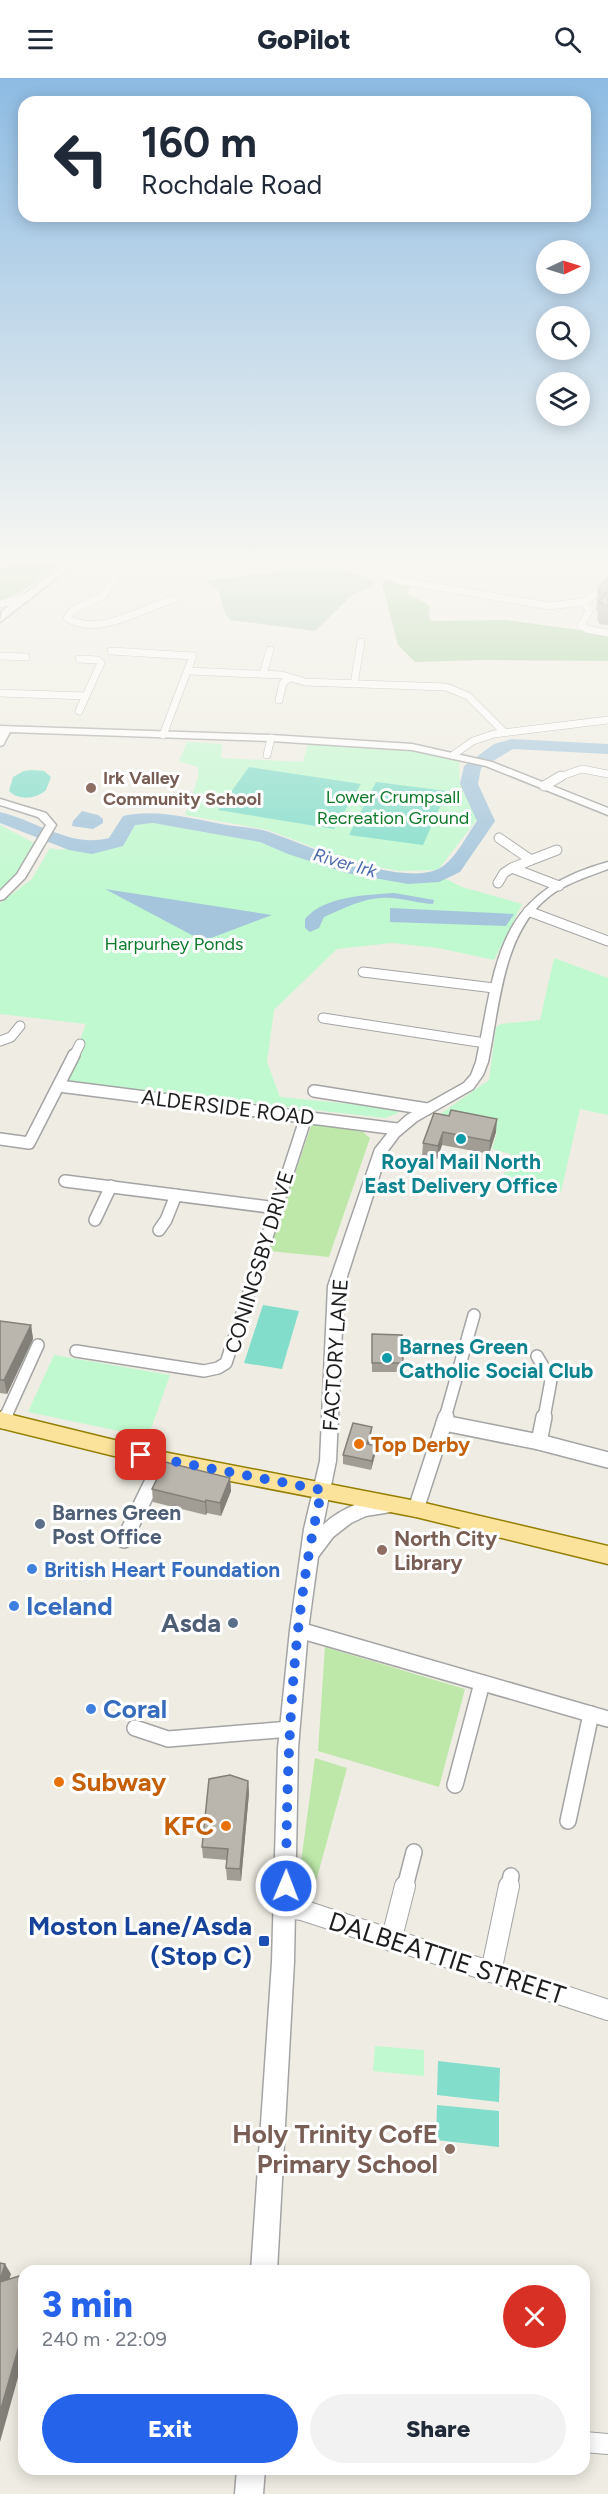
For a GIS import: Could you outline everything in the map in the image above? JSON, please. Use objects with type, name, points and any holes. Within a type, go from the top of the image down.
[{"type":"main road","points":[[2,1421],[163,1460],[411,1508],[608,1555]]},
{"type":"street","points":[[79,711],[96,674]]},
{"type":"street","points":[[163,735],[187,674]]},
{"type":"street","points":[[257,674],[282,675],[301,682],[436,686],[457,690],[468,696],[502,731]]},
{"type":"street","points":[[354,684],[356,674]]},
{"type":"street","points":[[279,700],[283,683],[290,678]]},
{"type":"street","points":[[0,693],[86,696]]},
{"type":"street","points":[[567,715],[575,724]]},
{"type":"street","points":[[453,755],[471,741],[502,731],[540,730],[608,720]]},
{"type":"street","points":[[0,743],[4,729],[271,738],[397,745],[489,764],[608,812]]},
{"type":"street","points":[[267,755],[271,738]]},
{"type":"street","points":[[544,786],[572,769],[592,768],[608,774]]},
{"type":"street","points":[[0,802],[42,815],[51,825],[21,876],[0,897]]},
{"type":"street","points":[[499,838],[531,860]]},
{"type":"street","points":[[498,883],[504,873],[512,868],[557,850]]},
{"type":"street","name":"FACTORY LANE","points":[[264,2265],[285,1908],[290,1729],[299,1630],[309,1558],[329,1453],[336,1286],[380,1152],[397,1130],[427,1109],[450,1099],[472,1082],[482,1065],[494,988],[505,954],[528,911],[540,898],[559,886],[608,865]]},
{"type":"street","points":[[512,868],[559,886]]},
{"type":"street","points":[[528,911],[608,941]]},
{"type":"street","points":[[363,972],[494,988]]},
{"type":"street","points":[[323,1018],[485,1043]]},
{"type":"street","points":[[0,1041],[11,1037],[20,1026]]},
{"type":"street","points":[[0,1139],[29,1143],[80,1044]]},
{"type":"street","name":"ALDERSIDE ROAD","points":[[59,1086],[397,1130]]},
{"type":"street","points":[[314,1091],[427,1109]]},
{"type":"street","name":"CONINGSBY DRIVE","points":[[76,1351],[204,1371],[219,1369],[230,1360],[306,1117]]},
{"type":"street","points":[[64,1181],[277,1209]]},
{"type":"street","points":[[95,1220],[111,1186]]},
{"type":"street","points":[[159,1230],[166,1220],[176,1195]]},
{"type":"street","points":[[309,1558],[328,1530],[344,1517],[378,1507],[411,1508],[444,1423],[474,1315]]},
{"type":"street","points":[[2,1421],[38,1345]]},
{"type":"street","points":[[537,1356],[551,1380],[538,1442]]},
{"type":"street","points":[[444,1423],[538,1442],[608,1460]]},
{"type":"street","points":[[124,1540],[163,1460]]},
{"type":"street","points":[[299,1630],[608,1719]]},
{"type":"street","points":[[455,1785],[482,1683]]},
{"type":"street","points":[[568,1821],[591,1714]]},
{"type":"street","points":[[135,1728],[168,1739],[290,1729]]},
{"type":"street","points":[[391,1941],[414,1852]]},
{"type":"street","points":[[491,1972],[511,1876]]},
{"type":"street","name":"DALBEATTIE STREET","points":[[285,1908],[302,1910],[391,1941],[608,2010]]},
{"type":"street","points":[[590,2442],[608,2444]]},
{"type":"street","points":[[249,2494],[251,2475]]},
{"type":"green space","name":"Lower Crumpsall Recreation Ground","points":[[187,742],[222,744],[221,758],[303,762],[308,743],[400,747],[459,758],[460,785],[478,818],[438,870],[400,871],[355,863],[268,830],[185,815],[198,778],[198,767],[179,761]]},
{"type":"green space","points":[[249,767],[361,784],[334,829],[218,810]]},
{"type":"green space","points":[[31,770],[44,771],[51,777],[46,790],[28,798],[9,791],[13,777]]},
{"type":"green space","points":[[376,782],[447,791],[423,845],[349,835]]},
{"type":"green space","name":"Harpurhey Ponds","points":[[151,821],[261,839],[352,872],[408,881],[446,879],[462,887],[522,904],[494,960],[438,948],[392,943],[337,949],[274,1010],[267,1062],[280,1097],[402,1109],[385,1118],[64,1082],[86,1024],[0,1014],[0,903],[32,879],[50,848],[59,850],[105,841],[130,825]]},
{"type":"green space","points":[[0,825],[38,845],[10,882],[0,890]]},
{"type":"green space","points":[[554,958],[608,978],[608,1115],[580,1109],[561,1192],[502,1180],[511,1154],[492,1149],[497,1132],[433,1119],[489,1080],[496,1027],[501,1024],[540,1020]]},
{"type":"green space","points":[[317,1123],[363,1132],[370,1138],[329,1257],[269,1251],[311,1126]]},
{"type":"green space","points":[[263,1305],[299,1311],[282,1369],[244,1363]]},
{"type":"green space","points":[[54,1355],[170,1375],[148,1437],[28,1412]]},
{"type":"green space","points":[[325,1647],[465,1689],[439,1787],[318,1751]]},
{"type":"green space","points":[[315,1758],[347,1768],[312,1896],[297,1892]]},
{"type":"green space","points":[[375,2046],[424,2050],[424,2076],[373,2071]]},
{"type":"green space","points":[[438,2061],[500,2068],[499,2102],[437,2095]]},
{"type":"green space","points":[[437,2105],[499,2111],[499,2147],[436,2140]]},
{"type":"shaded area","points":[[82,811],[98,815],[103,819],[103,823],[93,829],[72,826],[73,821]]},
{"type":"shaded area","points":[[15,818],[76,840],[69,847],[9,823]]},
{"type":"shaded area","points":[[105,889],[272,915],[203,941]]},
{"type":"shaded area","points":[[394,893],[434,900],[433,904],[391,898],[373,899],[356,903],[324,917],[319,928],[310,932],[305,928],[305,919],[313,911],[334,901]]},
{"type":"shaded area","points":[[390,908],[514,914],[506,926],[390,922]]},
{"type":"building","points":[[451,1110],[497,1119],[490,1141],[443,1132],[438,1146],[423,1143],[434,1113],[449,1116]]},
{"type":"building","points":[[0,1321],[31,1325],[4,1380],[0,1380]]},
{"type":"building","name":"Barnes Green Catholic Social Club","points":[[372,1334],[402,1335],[403,1363],[372,1363]]},
{"type":"building","name":"Top Derby","points":[[353,1423],[372,1427],[367,1444],[376,1446],[372,1461],[343,1455]]},
{"type":"building","points":[[165,1462],[230,1478],[220,1503],[206,1500],[205,1502],[152,1489]]},
{"type":"building","name":"KFC","points":[[230,1775],[248,1781],[240,1869],[226,1868],[228,1849],[202,1847],[209,1779]]},
{"type":"building","points":[[0,2263],[5,2264],[0,2281]]},
{"type":"building","points":[[18,2276],[18,2349],[0,2412],[0,2282]]},
{"type":"waterway","name":"River Irk","points":[[0,817],[69,844],[92,848],[116,842],[129,820],[153,818],[265,837],[295,850],[353,869],[408,878],[439,876],[453,868],[486,821],[469,784],[473,766],[500,748],[512,744],[608,749]]},
{"type":"place","name":"Irk Valley Community School","points":[[91,788]]},
{"type":"place","name":"Royal Mail North East Delivery Office","points":[[461,1139]]},
{"type":"place","name":"Barnes Green Catholic Social Club","points":[[387,1358]]},
{"type":"place","name":"Top Derby","points":[[359,1444]]},
{"type":"place","name":"Barnes Green Post Office","points":[[40,1524]]},
{"type":"place","name":"North City Library","points":[[382,1550]]},
{"type":"place","name":"British Heart Foundation","points":[[32,1569]]},
{"type":"place","name":"Iceland","points":[[14,1606]]},
{"type":"place","name":"Asda","points":[[233,1623]]},
{"type":"place","name":"Coral","points":[[91,1709]]},
{"type":"place","name":"Subway","points":[[59,1782]]},
{"type":"place","name":"KFC","points":[[226,1826]]},
{"type":"place","name":"Moston Lane/Asda (Stop C)","points":[[264,1941]]},
{"type":"place","name":"Holy Trinity CofE Primary School","points":[[450,2149]]},
{"type":"route","points":[[141,1455],[322,1490],[313,1529],[299,1630],[288,1748],[286,1886]]}]
